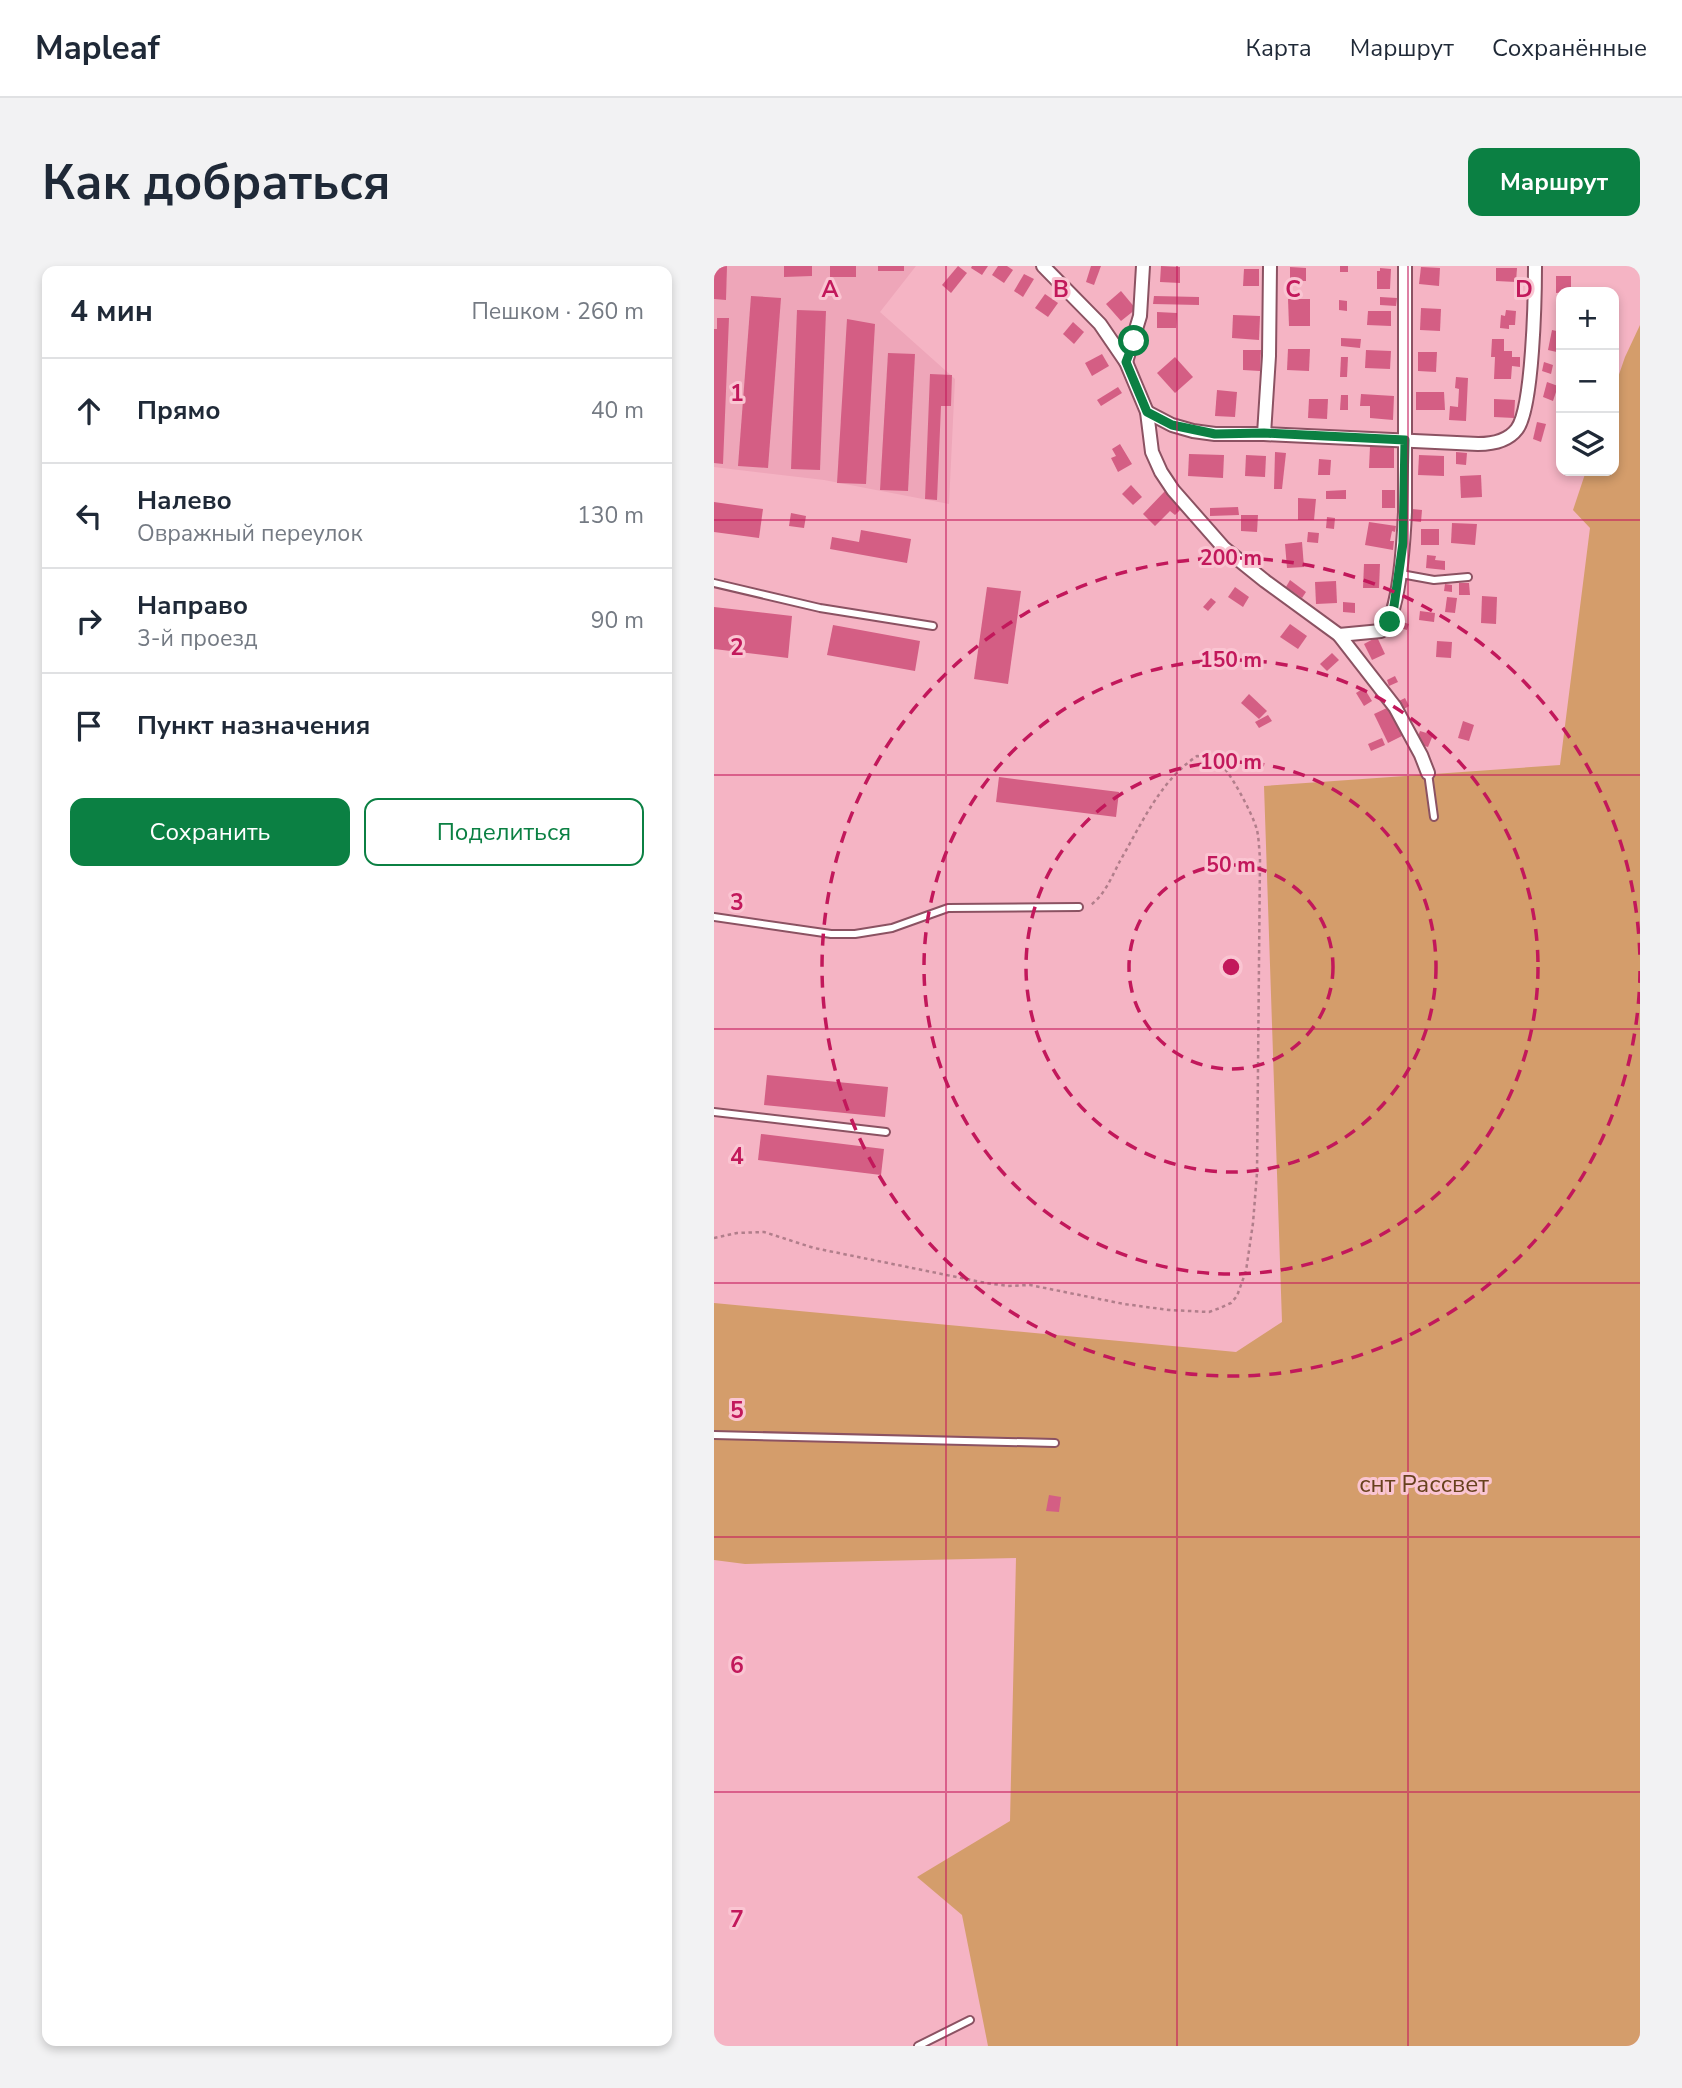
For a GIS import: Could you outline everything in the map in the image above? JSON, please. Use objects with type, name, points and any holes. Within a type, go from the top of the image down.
[{"type":"street","points":[[1043,266],[1100,324],[1126,362],[1147,412],[1153,453],[1173,490],[1198,521],[1237,560],[1339,635],[1395,707],[1421,755],[1427,773]]},
{"type":"street","points":[[1126,362],[1140,316],[1143,266]]},
{"type":"street","points":[[1264,433],[1269,356],[1270,266]]},
{"type":"street","points":[[1339,635],[1374,632],[1386,628],[1393,613],[1405,512],[1405,266]]},
{"type":"street","points":[[1147,412],[1172,425],[1215,434],[1264,433],[1478,444],[1501,440],[1516,431],[1522,418],[1534,326],[1535,266]]},
{"type":"lane","points":[[1399,574],[1434,580],[1468,577]]},
{"type":"lane","points":[[714,583],[820,608],[933,626]]},
{"type":"lane","points":[[1427,773],[1434,817]]},
{"type":"lane","points":[[714,917],[843,934],[892,928],[948,908],[1079,908]]},
{"type":"lane","points":[[714,1112],[886,1132]]},
{"type":"lane","points":[[714,1435],[1055,1443]]},
{"type":"lane","points":[[918,2046],[970,2021]]},
{"type":"path","points":[[714,1238],[737,1233],[764,1232],[814,1248],[986,1283],[1030,1285],[1169,1310],[1209,1312],[1231,1303],[1237,1296],[1246,1271],[1253,1223],[1256,1173],[1259,858],[1257,829],[1253,818],[1220,762],[1210,756],[1197,756],[1181,768],[1152,804],[1097,900],[1079,908]]},
{"type":"shaded area","points":[[714,266],[916,266],[880,312],[955,379],[949,504],[824,480],[714,467]]},
{"type":"green space","name":"снт Рассвет","points":[[1640,325],[1640,2046],[988,2046],[962,1915],[917,1877],[1010,1821],[1016,1558],[745,1564],[714,1560],[714,1303],[1236,1352],[1282,1322],[1264,786],[1560,765],[1590,528],[1573,510],[1584,476],[1619,476],[1619,374]]},
{"type":"building","points":[[714,266],[727,266],[726,300],[714,299]]},
{"type":"building","points":[[784,266],[812,266],[812,276],[784,277]]},
{"type":"building","points":[[830,266],[856,266],[856,277],[830,277]]},
{"type":"building","points":[[878,266],[904,266],[904,271],[878,271]]},
{"type":"building","points":[[958,266],[967,273],[951,293],[942,285]]},
{"type":"building","points":[[988,266],[982,275],[971,268]]},
{"type":"building","points":[[998,266],[1007,266],[1013,270],[1004,283],[992,275]]},
{"type":"building","points":[[1091,266],[1101,266],[1094,285],[1086,282]]},
{"type":"building","points":[[1161,266],[1180,267],[1180,283],[1160,282]]},
{"type":"building","points":[[1340,266],[1348,266],[1348,272],[1340,272]]},
{"type":"building","points":[[1290,267],[1306,268],[1306,281],[1290,281]]},
{"type":"building","points":[[1421,267],[1440,268],[1439,286],[1419,284]]},
{"type":"building","points":[[1380,268],[1391,269],[1390,289],[1377,289],[1377,271],[1380,271]]},
{"type":"building","points":[[1496,268],[1517,268],[1516,282],[1496,281]]},
{"type":"building","points":[[1244,269],[1259,269],[1259,286],[1243,286]]},
{"type":"building","points":[[1024,274],[1034,279],[1023,297],[1014,291]]},
{"type":"building","points":[[1556,276],[1571,276],[1571,287],[1556,287]]},
{"type":"building","points":[[1121,291],[1136,309],[1121,321],[1106,304]]},
{"type":"building","points":[[1045,294],[1058,303],[1048,317],[1035,308]]},
{"type":"building","points":[[751,296],[781,298],[768,468],[738,466]]},
{"type":"building","points":[[1154,296],[1199,297],[1199,305],[1153,304]]},
{"type":"building","points":[[1380,297],[1397,298],[1396,306],[1380,305]]},
{"type":"building","points":[[1288,299],[1310,299],[1310,326],[1289,326]]},
{"type":"building","points":[[1339,300],[1347,301],[1347,311],[1339,310]]},
{"type":"building","points":[[1421,308],[1441,309],[1440,331],[1420,330]]},
{"type":"building","points":[[797,310],[826,311],[820,470],[791,469]]},
{"type":"building","points":[[1506,310],[1516,311],[1515,325],[1509,325],[1509,329],[1500,328],[1501,315],[1505,316]]},
{"type":"building","points":[[1368,311],[1391,311],[1391,326],[1367,325]]},
{"type":"building","points":[[1157,312],[1177,313],[1176,328],[1157,328]]},
{"type":"building","points":[[1233,315],[1260,316],[1259,340],[1232,338]]},
{"type":"building","points":[[717,318],[729,318],[723,464],[714,463],[714,329],[717,329]]},
{"type":"building","points":[[847,319],[875,324],[866,484],[837,483]]},
{"type":"building","points":[[1073,322],[1084,332],[1074,344],[1063,334]]},
{"type":"building","points":[[1552,330],[1556,331],[1556,352],[1548,350]]},
{"type":"building","points":[[1341,338],[1361,339],[1360,348],[1341,346]]},
{"type":"building","points":[[1492,339],[1504,339],[1504,351],[1512,351],[1512,357],[1520,357],[1520,367],[1512,366],[1511,379],[1494,379]]},
{"type":"building","points":[[1288,349],[1310,349],[1309,371],[1287,370]]},
{"type":"building","points":[[1243,350],[1261,350],[1260,371],[1243,370]]},
{"type":"building","points":[[1366,350],[1391,351],[1390,369],[1365,368]]},
{"type":"building","points":[[1418,352],[1437,352],[1436,372],[1418,371]]},
{"type":"building","points":[[888,353],[915,354],[908,491],[880,490]]},
{"type":"building","points":[[1102,354],[1109,366],[1092,376],[1085,363]]},
{"type":"building","points":[[1175,357],[1193,377],[1175,393],[1157,373]]},
{"type":"building","points":[[1341,357],[1348,357],[1347,377],[1340,377]]},
{"type":"building","points":[[1544,362],[1553,365],[1551,374],[1542,371]]},
{"type":"building","points":[[930,374],[952,375],[951,406],[941,406],[937,500],[925,499]]},
{"type":"building","points":[[1456,377],[1468,378],[1466,421],[1449,420],[1450,406],[1458,407],[1459,389],[1455,388]]},
{"type":"building","points":[[1547,382],[1556,385],[1553,401],[1543,397]]},
{"type":"building","points":[[1118,387],[1122,393],[1101,406],[1097,400]]},
{"type":"building","points":[[1217,390],[1237,392],[1235,417],[1215,416]]},
{"type":"building","points":[[1416,392],[1444,392],[1445,410],[1416,410]]},
{"type":"building","points":[[1361,394],[1394,396],[1393,420],[1370,418],[1370,406],[1360,406]]},
{"type":"building","points":[[1341,395],[1348,395],[1348,410],[1340,410]]},
{"type":"building","points":[[1309,399],[1328,399],[1327,419],[1308,418]]},
{"type":"building","points":[[1494,399],[1515,400],[1514,418],[1494,417]]},
{"type":"building","points":[[1537,422],[1546,424],[1541,442],[1533,439]]},
{"type":"building","points":[[1120,444],[1132,464],[1118,472],[1111,458],[1116,456],[1112,449]]},
{"type":"building","points":[[1370,447],[1394,447],[1394,468],[1369,468]]},
{"type":"building","points":[[1275,452],[1286,453],[1282,489],[1274,489]]},
{"type":"building","points":[[1456,452],[1467,453],[1466,465],[1456,464]]},
{"type":"building","points":[[1189,454],[1224,455],[1223,478],[1188,476]]},
{"type":"building","points":[[1246,455],[1266,456],[1265,477],[1245,476]]},
{"type":"building","points":[[1419,455],[1444,456],[1444,476],[1418,475]]},
{"type":"building","points":[[1319,459],[1331,460],[1330,475],[1318,475]]},
{"type":"building","points":[[1481,475],[1482,497],[1461,498],[1460,476]]},
{"type":"building","points":[[1131,485],[1142,497],[1133,505],[1122,494]]},
{"type":"building","points":[[1346,490],[1346,499],[1326,499],[1326,491]]},
{"type":"building","points":[[1382,490],[1395,490],[1395,508],[1382,508]]},
{"type":"building","points":[[1165,491],[1182,508],[1175,515],[1170,511],[1155,526],[1143,514]]},
{"type":"building","points":[[1298,498],[1316,499],[1314,520],[1298,520]]},
{"type":"building","points":[[714,502],[763,509],[759,538],[714,532]]},
{"type":"building","points":[[1238,507],[1239,515],[1210,516],[1210,508]]},
{"type":"building","points":[[1412,509],[1422,510],[1421,522],[1411,521]]},
{"type":"building","points":[[791,513],[806,516],[804,528],[789,526]]},
{"type":"building","points":[[1241,515],[1258,515],[1257,532],[1241,531]]},
{"type":"building","points":[[1327,517],[1335,518],[1334,529],[1326,528]]},
{"type":"building","points":[[1369,522],[1396,526],[1390,541],[1394,541],[1393,550],[1365,545]]},
{"type":"building","points":[[1452,523],[1477,524],[1475,545],[1451,543]]},
{"type":"building","points":[[1421,529],[1439,529],[1439,545],[1421,545]]},
{"type":"building","points":[[861,530],[911,539],[907,563],[830,549],[832,537],[859,542]]},
{"type":"building","points":[[1308,532],[1319,533],[1318,543],[1307,542]]},
{"type":"building","points":[[1302,542],[1304,567],[1287,568],[1285,544]]},
{"type":"building","points":[[1219,551],[1226,559],[1218,567],[1211,559]]},
{"type":"building","points":[[1427,555],[1436,556],[1435,560],[1445,561],[1445,570],[1426,568]]},
{"type":"building","points":[[1364,564],[1380,564],[1379,588],[1363,588]]},
{"type":"building","points":[[1290,580],[1306,592],[1302,598],[1286,587]]},
{"type":"building","points":[[1336,581],[1337,603],[1316,604],[1315,582]]},
{"type":"building","points":[[1459,583],[1469,583],[1470,595],[1459,595]]},
{"type":"building","points":[[1445,584],[1452,585],[1452,592],[1444,591]]},
{"type":"building","points":[[987,587],[1021,591],[1008,684],[974,679]]},
{"type":"building","points":[[1235,587],[1249,597],[1243,607],[1228,597]]},
{"type":"building","points":[[1482,596],[1497,597],[1496,624],[1481,623]]},
{"type":"building","points":[[1447,597],[1457,598],[1455,613],[1445,612]]},
{"type":"building","points":[[1211,598],[1216,602],[1208,611],[1203,607]]},
{"type":"building","points":[[1343,602],[1355,603],[1355,613],[1343,612]]},
{"type":"building","points":[[714,607],[792,616],[788,658],[714,649]]},
{"type":"building","points":[[1420,611],[1435,613],[1434,622],[1419,620]]},
{"type":"building","points":[[1399,621],[1409,624],[1407,630],[1397,627]]},
{"type":"building","points":[[1290,624],[1307,636],[1298,649],[1280,637]]},
{"type":"building","points":[[833,625],[920,641],[915,671],[827,655]]},
{"type":"building","points":[[1377,637],[1385,654],[1372,660],[1364,644]]},
{"type":"building","points":[[1437,641],[1452,642],[1451,658],[1436,657]]},
{"type":"building","points":[[1332,653],[1339,660],[1327,671],[1320,664]]},
{"type":"building","points":[[1395,676],[1398,682],[1389,686],[1387,680]]},
{"type":"building","points":[[1364,688],[1372,701],[1364,706],[1356,693]]},
{"type":"building","points":[[1249,694],[1267,711],[1259,719],[1241,703]]},
{"type":"building","points":[[1405,698],[1409,706],[1404,709],[1399,701]]},
{"type":"building","points":[[1389,707],[1402,736],[1388,743],[1374,714]]},
{"type":"building","points":[[1268,715],[1272,721],[1259,728],[1255,722]]},
{"type":"building","points":[[1463,721],[1474,725],[1469,741],[1458,738]]},
{"type":"building","points":[[1420,731],[1433,735],[1428,747],[1421,745],[1417,739]]},
{"type":"building","points":[[1382,738],[1385,745],[1371,751],[1368,744]]},
{"type":"building","points":[[999,777],[1119,792],[1116,817],[996,802]]},
{"type":"building","points":[[767,1075],[888,1087],[885,1117],[764,1105]]},
{"type":"building","points":[[761,1134],[884,1149],[881,1175],[758,1160]]},
{"type":"building","points":[[1049,1495],[1061,1497],[1059,1512],[1046,1511]]},
{"type":"route","points":[[1134,341],[1126,362],[1147,412],[1172,425],[1215,434],[1264,433],[1405,440],[1403,543],[1390,622]]}]
